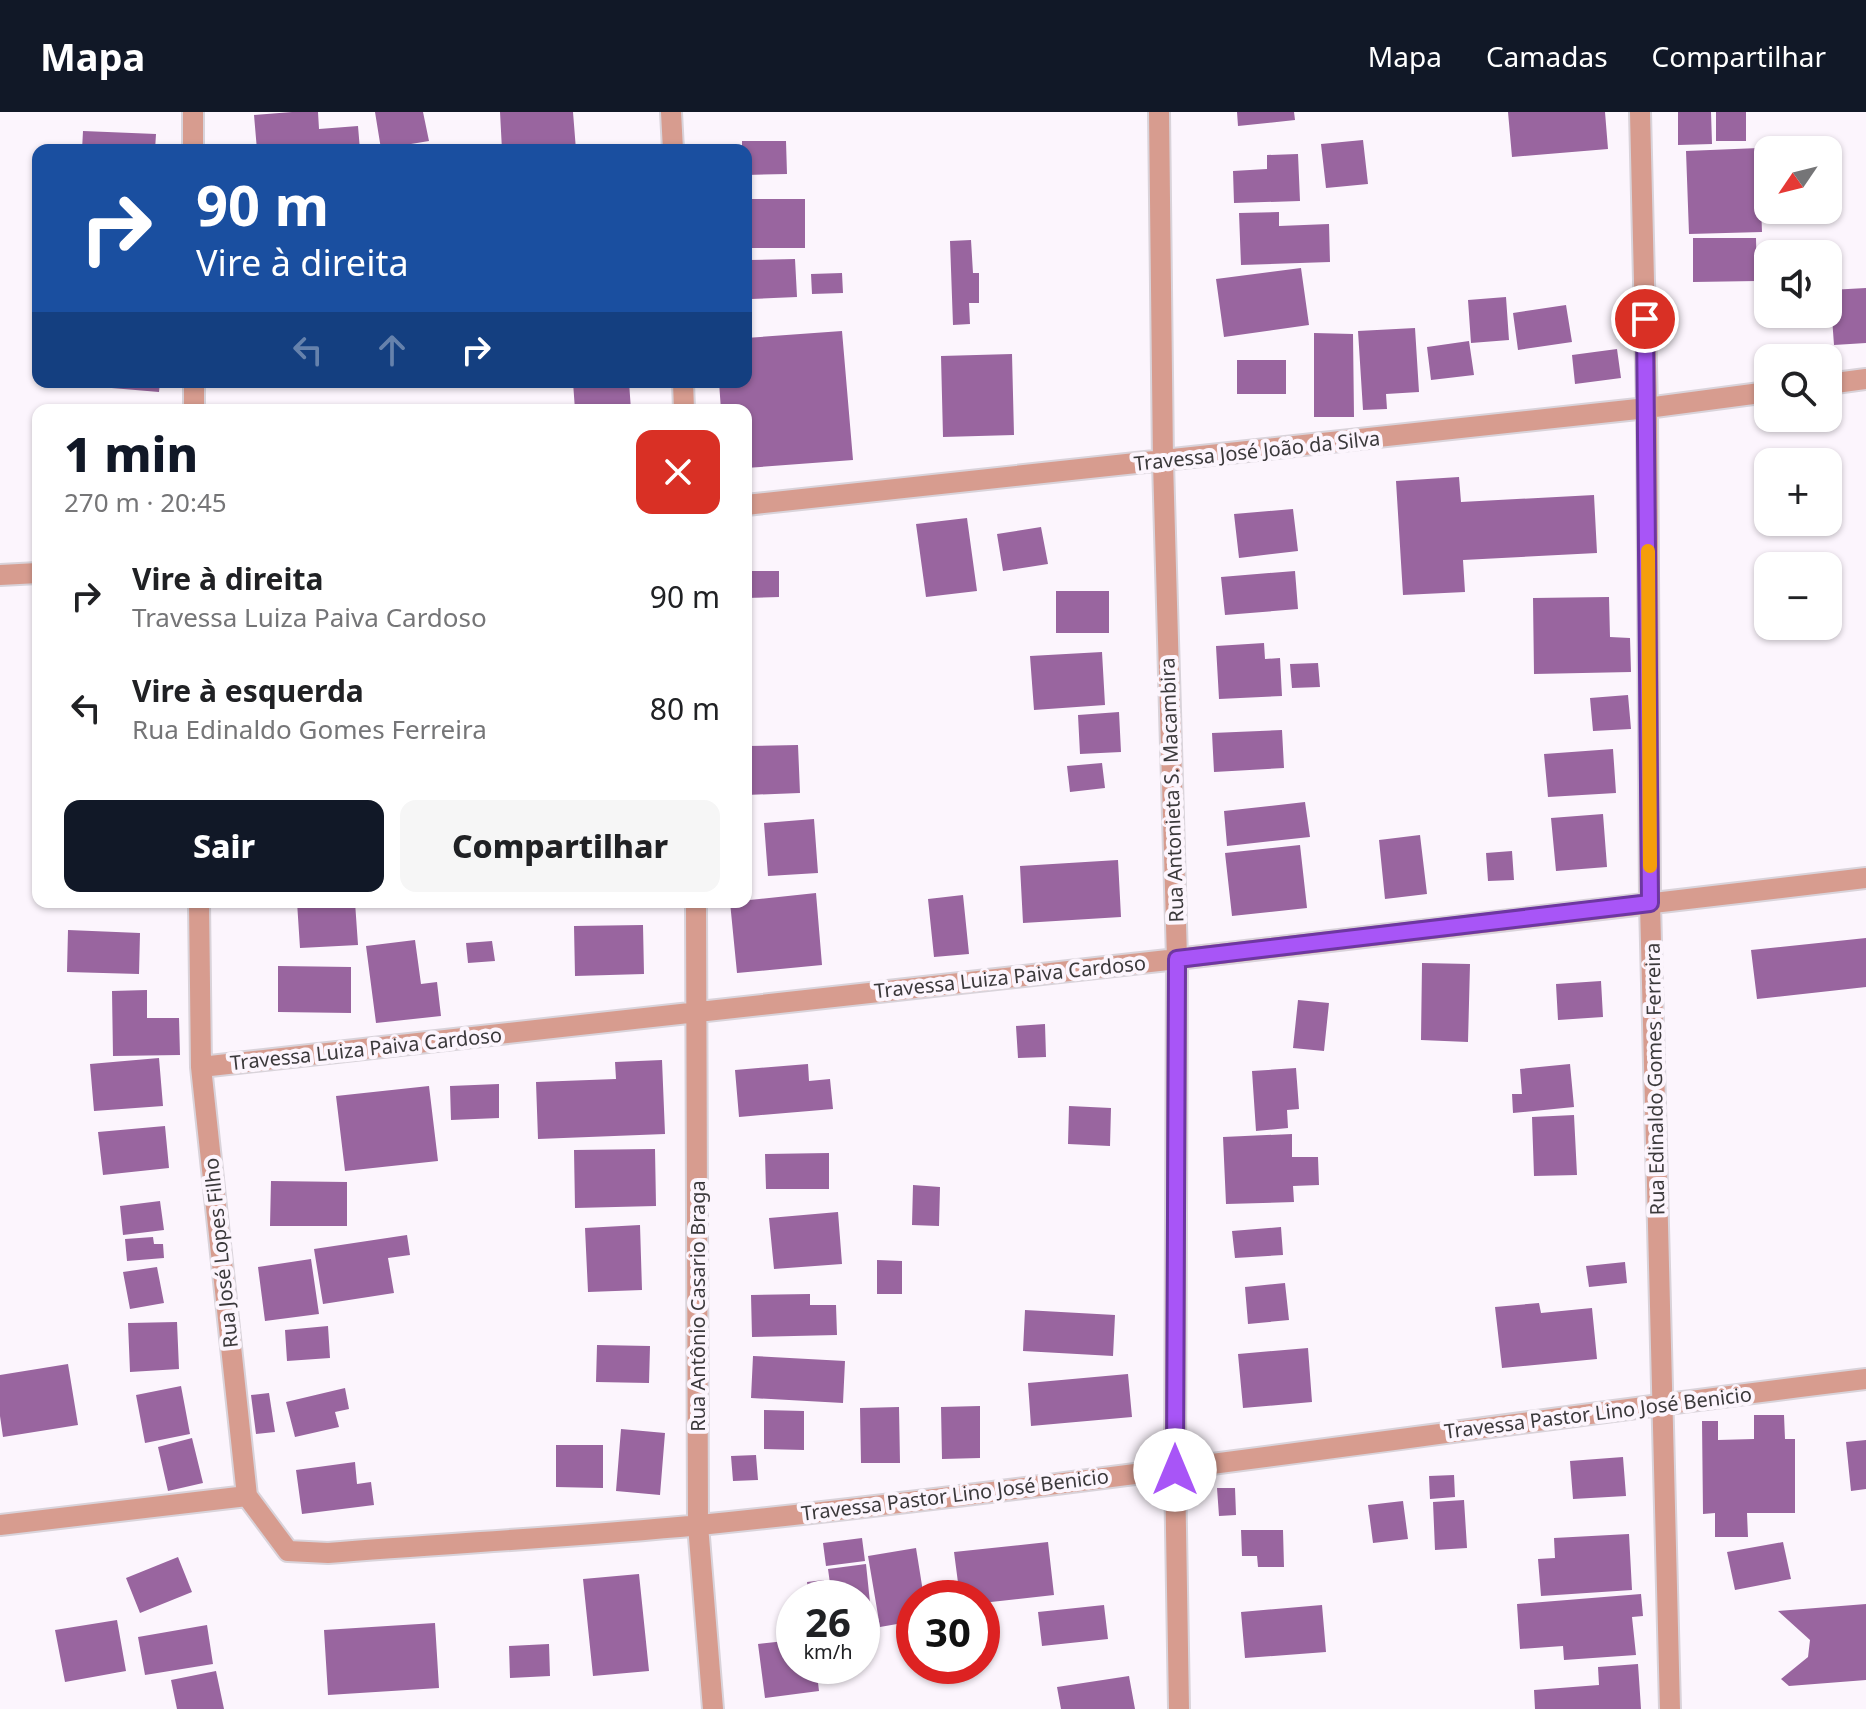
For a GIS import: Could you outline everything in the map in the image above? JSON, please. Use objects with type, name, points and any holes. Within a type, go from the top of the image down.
[{"type":"street","points":[[193,112],[193,144]]},
{"type":"street","points":[[671,112],[673,144]]},
{"type":"street","name":"Rua Antonieta S. Macambira","points":[[1159,112],[1163,462],[1177,959],[1175,1470],[1179,1709]]},
{"type":"street","name":"Rua Edinaldo Gomes Ferreira","points":[[1640,112],[1647,408],[1650,903],[1670,1709]]},
{"type":"street","points":[[1842,382],[1866,379]]},
{"type":"street","name":"Travessa José João da Silva","points":[[752,504],[1163,462],[1754,394]]},
{"type":"street","points":[[0,575],[32,573]]},
{"type":"street","name":"Travessa Luiza Paiva Cardoso","points":[[201,1067],[1177,959],[1866,878]]},
{"type":"street","name":"Rua José Lopes Filho","points":[[199,908],[201,1067],[247,1496]]},
{"type":"street","name":"Rua Antônio Casario Braga","points":[[696,908],[698,1525],[713,1709]]},
{"type":"street","name":"Travessa Pastor Lino José Benicio","points":[[247,1496],[288,1551],[328,1553],[698,1525],[1175,1470],[1866,1379]]},
{"type":"street","points":[[0,1525],[247,1496]]},
{"type":"building","points":[[318,112],[319,129],[358,126],[360,144],[256,144],[254,115]]},
{"type":"building","points":[[375,112],[423,112],[429,141],[380,144]]},
{"type":"building","points":[[500,112],[573,112],[576,144],[502,144]]},
{"type":"building","points":[[1237,112],[1294,112],[1295,120],[1238,126]]},
{"type":"building","points":[[1508,112],[1605,112],[1608,149],[1512,157]]},
{"type":"building","points":[[1678,112],[1711,112],[1712,144],[1678,145]]},
{"type":"building","points":[[1716,112],[1746,112],[1746,141],[1716,141]]},
{"type":"building","points":[[83,131],[156,134],[155,144],[82,144]]},
{"type":"building","points":[[1363,140],[1368,184],[1326,188],[1321,144]]},
{"type":"building","points":[[742,141],[786,141],[787,174],[752,175],[752,144],[742,144]]},
{"type":"building","points":[[1754,148],[1754,224],[1762,224],[1762,232],[1689,234],[1686,151]]},
{"type":"building","points":[[1298,154],[1300,201],[1234,203],[1233,171],[1267,169],[1267,155]]},
{"type":"building","points":[[752,199],[805,199],[805,248],[752,248]]},
{"type":"building","points":[[1279,212],[1279,226],[1329,224],[1330,262],[1241,265],[1239,213]]},
{"type":"building","points":[[1693,238],[1756,238],[1754,281],[1693,282]]},
{"type":"building","points":[[971,240],[973,273],[979,273],[979,303],[969,303],[970,324],[953,325],[950,241]]},
{"type":"building","points":[[795,259],[797,297],[752,299],[752,260]]},
{"type":"building","points":[[1301,268],[1309,325],[1224,337],[1216,279]]},
{"type":"building","points":[[842,273],[843,293],[812,294],[811,274]]},
{"type":"building","points":[[1866,288],[1866,343],[1834,344],[1833,328],[1842,328],[1842,289]]},
{"type":"building","points":[[1506,297],[1509,340],[1471,343],[1468,300]]},
{"type":"building","points":[[1566,305],[1572,342],[1518,350],[1513,313]]},
{"type":"building","points":[[1415,328],[1419,392],[1386,394],[1387,409],[1363,410],[1358,331]]},
{"type":"building","points":[[842,331],[853,460],[752,468],[752,404],[721,404],[719,388],[752,388],[752,338]]},
{"type":"building","points":[[1314,333],[1353,334],[1354,417],[1314,417]]},
{"type":"building","points":[[1469,341],[1474,375],[1431,380],[1427,347]]},
{"type":"building","points":[[1617,349],[1621,378],[1575,384],[1572,355]]},
{"type":"building","points":[[1012,354],[1014,435],[943,437],[941,356]]},
{"type":"building","points":[[1237,360],[1286,360],[1286,394],[1237,394]]},
{"type":"building","points":[[112,388],[159,388],[159,392]]},
{"type":"building","points":[[573,388],[629,388],[631,404],[575,404]]},
{"type":"building","points":[[1459,477],[1461,502],[1594,495],[1597,553],[1463,560],[1465,592],[1403,595],[1396,481]]},
{"type":"building","points":[[1293,509],[1298,551],[1239,558],[1234,514]]},
{"type":"building","points":[[967,518],[977,591],[926,597],[916,524]]},
{"type":"building","points":[[1041,527],[1048,564],[1003,571],[997,534]]},
{"type":"building","points":[[752,571],[779,571],[779,597],[752,598]]},
{"type":"building","points":[[1295,571],[1298,609],[1225,615],[1221,577]]},
{"type":"building","points":[[1056,591],[1109,591],[1109,633],[1056,633]]},
{"type":"building","points":[[1609,597],[1610,637],[1630,638],[1631,672],[1534,674],[1533,598]]},
{"type":"building","points":[[1264,643],[1265,659],[1280,658],[1282,696],[1219,699],[1216,646]]},
{"type":"building","points":[[1102,652],[1105,705],[1034,710],[1030,656]]},
{"type":"building","points":[[1318,663],[1320,687],[1292,688],[1290,664]]},
{"type":"building","points":[[1628,695],[1631,729],[1593,731],[1590,698]]},
{"type":"building","points":[[1119,712],[1121,752],[1080,754],[1078,715]]},
{"type":"building","points":[[1282,730],[1284,768],[1214,772],[1212,733]]},
{"type":"building","points":[[798,745],[800,793],[752,795],[752,746]]},
{"type":"building","points":[[1613,749],[1616,793],[1548,797],[1544,754]]},
{"type":"building","points":[[1102,763],[1105,788],[1070,792],[1067,766]]},
{"type":"building","points":[[1305,802],[1310,837],[1227,846],[1224,811]]},
{"type":"building","points":[[1603,814],[1607,867],[1556,871],[1551,818]]},
{"type":"building","points":[[814,819],[818,873],[768,876],[764,823]]},
{"type":"building","points":[[1420,835],[1427,894],[1385,899],[1379,840]]},
{"type":"building","points":[[1300,845],[1307,908],[1232,916],[1225,853]]},
{"type":"building","points":[[1512,851],[1514,880],[1488,881],[1486,853]]},
{"type":"building","points":[[1118,860],[1121,917],[1023,923],[1020,866]]},
{"type":"building","points":[[816,893],[822,965],[737,973],[731,908],[752,908],[752,900]]},
{"type":"building","points":[[963,895],[969,954],[934,957],[928,899]]},
{"type":"building","points":[[297,908],[355,908],[358,945],[300,948]]},
{"type":"building","points":[[643,925],[644,974],[575,976],[574,926]]},
{"type":"building","points":[[68,930],[140,933],[139,974],[67,972]]},
{"type":"building","points":[[1866,938],[1866,987],[1757,999],[1751,950]]},
{"type":"building","points":[[415,940],[421,984],[437,982],[441,1016],[376,1023],[366,946]]},
{"type":"building","points":[[492,941],[495,961],[468,963],[466,943]]},
{"type":"building","points":[[1422,963],[1470,964],[1468,1042],[1421,1040]]},
{"type":"building","points":[[278,966],[351,967],[351,1013],[278,1012]]},
{"type":"building","points":[[1601,981],[1603,1017],[1558,1020],[1556,984]]},
{"type":"building","points":[[147,990],[147,1018],[179,1018],[180,1055],[113,1056],[112,991]]},
{"type":"building","points":[[1298,1000],[1329,1003],[1324,1051],[1293,1048]]},
{"type":"building","points":[[1045,1024],[1046,1057],[1018,1058],[1016,1026]]},
{"type":"building","points":[[159,1058],[163,1106],[94,1111],[90,1064]]},
{"type":"building","points":[[662,1060],[665,1134],[538,1139],[536,1082],[616,1079],[615,1062]]},
{"type":"building","points":[[808,1064],[809,1081],[830,1079],[833,1109],[739,1117],[735,1070]]},
{"type":"building","points":[[1570,1064],[1574,1107],[1513,1113],[1512,1094],[1522,1094],[1520,1069]]},
{"type":"building","points":[[1296,1068],[1299,1109],[1287,1110],[1288,1128],[1256,1131],[1252,1071]]},
{"type":"building","points":[[499,1084],[499,1118],[451,1120],[450,1086]]},
{"type":"building","points":[[429,1086],[438,1161],[345,1171],[336,1096]]},
{"type":"building","points":[[1069,1106],[1111,1108],[1110,1146],[1068,1144]]},
{"type":"building","points":[[1574,1115],[1577,1175],[1534,1176],[1532,1117]]},
{"type":"building","points":[[165,1126],[169,1168],[103,1175],[98,1132]]},
{"type":"building","points":[[1292,1134],[1292,1157],[1318,1157],[1319,1185],[1293,1186],[1294,1202],[1226,1204],[1223,1137]]},
{"type":"building","points":[[655,1149],[656,1206],[575,1208],[574,1150]]},
{"type":"building","points":[[829,1153],[829,1189],[766,1189],[765,1154]]},
{"type":"building","points":[[271,1181],[347,1182],[347,1226],[270,1226]]},
{"type":"building","points":[[913,1185],[940,1187],[939,1226],[912,1225]]},
{"type":"building","points":[[160,1201],[164,1230],[123,1235],[120,1206]]},
{"type":"building","points":[[838,1212],[842,1264],[774,1269],[769,1218]]},
{"type":"building","points":[[640,1225],[642,1290],[588,1292],[585,1228]]},
{"type":"building","points":[[1281,1227],[1283,1255],[1235,1258],[1232,1231]]},
{"type":"building","points":[[407,1235],[410,1255],[388,1258],[394,1293],[323,1304],[314,1249]]},
{"type":"building","points":[[153,1237],[154,1244],[163,1244],[164,1258],[127,1261],[125,1239]]},
{"type":"building","points":[[311,1259],[319,1314],[265,1321],[258,1267]]},
{"type":"building","points":[[877,1260],[902,1261],[902,1294],[877,1294]]},
{"type":"building","points":[[1625,1262],[1627,1283],[1589,1287],[1586,1266]]},
{"type":"building","points":[[157,1267],[164,1303],[130,1309],[123,1272]]},
{"type":"building","points":[[1285,1283],[1289,1320],[1248,1324],[1245,1287]]},
{"type":"building","points":[[810,1294],[810,1305],[836,1305],[837,1335],[752,1337],[751,1295]]},
{"type":"building","points":[[1539,1303],[1541,1313],[1592,1308],[1597,1359],[1502,1368],[1495,1307]]},
{"type":"building","points":[[1025,1310],[1115,1315],[1113,1356],[1023,1351]]},
{"type":"building","points":[[177,1322],[179,1369],[130,1372],[128,1323]]},
{"type":"building","points":[[328,1326],[330,1358],[287,1361],[285,1330]]},
{"type":"building","points":[[597,1345],[650,1346],[649,1383],[596,1382]]},
{"type":"building","points":[[1308,1348],[1312,1402],[1243,1408],[1238,1354]]},
{"type":"building","points":[[753,1356],[845,1361],[843,1403],[751,1398]]},
{"type":"building","points":[[68,1364],[78,1425],[3,1437],[0,1375]]},
{"type":"building","points":[[1128,1374],[1132,1417],[1031,1426],[1028,1383]]},
{"type":"building","points":[[181,1386],[190,1434],[145,1443],[136,1395]]},
{"type":"building","points":[[345,1388],[349,1409],[335,1412],[339,1427],[295,1437],[286,1402]]},
{"type":"building","points":[[269,1393],[275,1432],[256,1434],[251,1395]]},
{"type":"building","points":[[980,1406],[980,1458],[942,1459],[941,1407]]},
{"type":"building","points":[[899,1407],[900,1463],[861,1463],[860,1408]]},
{"type":"building","points":[[764,1410],[804,1411],[804,1450],[764,1449]]},
{"type":"building","points":[[1754,1415],[1784,1415],[1785,1439],[1795,1439],[1795,1513],[1747,1513],[1748,1537],[1715,1537],[1715,1513],[1703,1514],[1702,1421],[1718,1421],[1718,1440],[1754,1439]]},
{"type":"building","points":[[621,1429],[665,1433],[660,1495],[616,1491]]},
{"type":"building","points":[[192,1438],[203,1483],[168,1491],[158,1447]]},
{"type":"building","points":[[1866,1440],[1866,1489],[1851,1491],[1846,1442]]},
{"type":"building","points":[[556,1445],[603,1445],[603,1488],[556,1487]]},
{"type":"building","points":[[756,1455],[758,1480],[733,1481],[731,1456]]},
{"type":"building","points":[[1623,1457],[1626,1496],[1573,1499],[1570,1461]]},
{"type":"building","points":[[355,1462],[357,1484],[371,1482],[374,1505],[302,1514],[296,1470]]},
{"type":"building","points":[[1454,1475],[1455,1497],[1430,1499],[1429,1476]]},
{"type":"building","points":[[1217,1488],[1235,1488],[1236,1515],[1219,1516]]},
{"type":"building","points":[[1464,1500],[1467,1548],[1435,1550],[1433,1502]]},
{"type":"building","points":[[1403,1501],[1408,1539],[1373,1543],[1368,1505]]},
{"type":"building","points":[[1241,1530],[1283,1530],[1284,1567],[1258,1567],[1257,1556],[1242,1556]]},
{"type":"building","points":[[1629,1534],[1632,1590],[1541,1596],[1538,1559],[1555,1558],[1554,1538]]},
{"type":"building","points":[[862,1538],[865,1561],[826,1566],[823,1543]]},
{"type":"building","points":[[1048,1542],[1054,1595],[1000,1601],[1000,1580],[958,1580],[954,1552]]},
{"type":"building","points":[[1783,1542],[1791,1579],[1735,1590],[1727,1552]]},
{"type":"building","points":[[916,1548],[921,1580],[896,1580],[896,1624],[880,1627],[880,1580],[872,1580],[868,1556]]},
{"type":"building","points":[[178,1557],[192,1592],[140,1613],[126,1578]]},
{"type":"building","points":[[866,1564],[868,1580],[830,1580],[828,1569]]},
{"type":"building","points":[[639,1574],[649,1671],[593,1676],[583,1579]]},
{"type":"building","points":[[1641,1594],[1643,1616],[1632,1617],[1636,1655],[1564,1660],[1563,1646],[1520,1649],[1517,1604]]},
{"type":"building","points":[[1866,1604],[1866,1680],[1789,1686],[1781,1679],[1808,1657],[1810,1640],[1778,1611]]},
{"type":"building","points":[[1104,1605],[1108,1639],[1042,1646],[1038,1612]]},
{"type":"building","points":[[1322,1605],[1326,1652],[1245,1658],[1241,1612]]},
{"type":"building","points":[[117,1620],[126,1671],[65,1682],[55,1630]]},
{"type":"building","points":[[435,1623],[439,1688],[328,1695],[324,1630]]},
{"type":"building","points":[[207,1625],[213,1664],[145,1675],[138,1637]]},
{"type":"building","points":[[776,1642],[776,1684],[818,1684],[819,1691],[765,1698],[758,1644]]},
{"type":"building","points":[[549,1644],[550,1676],[510,1678],[509,1646]]},
{"type":"building","points":[[1638,1664],[1641,1709],[1535,1709],[1534,1690],[1599,1685],[1598,1667]]},
{"type":"building","points":[[216,1671],[224,1709],[177,1709],[171,1680]]},
{"type":"building","points":[[1129,1676],[1135,1709],[1061,1709],[1057,1687]]},
{"type":"slow traffic","points":[[1648,551],[1650,866]]},
{"type":"route","points":[[1175,1470],[1177,959],[1650,903],[1645,319]]}]
